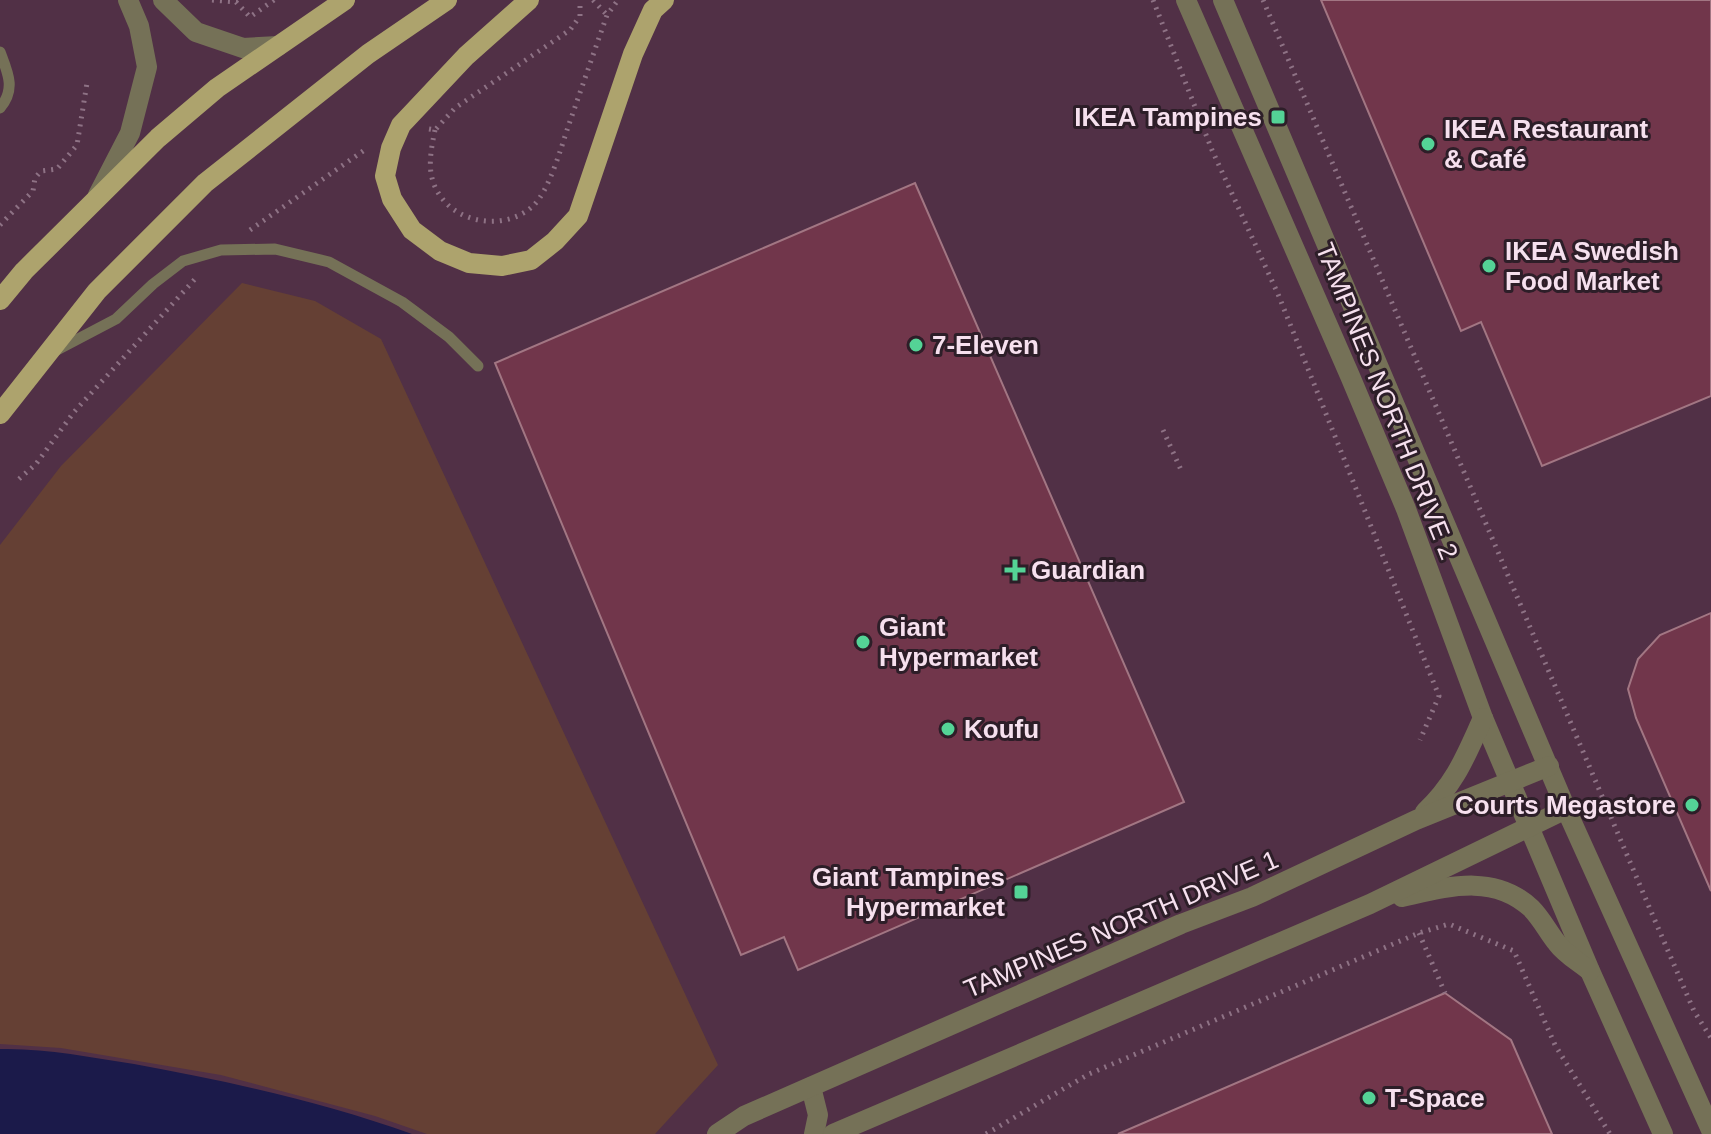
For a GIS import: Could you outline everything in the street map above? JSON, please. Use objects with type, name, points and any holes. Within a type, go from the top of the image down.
[{"type":"main road","points":[[0,300],[24,271],[158,138],[205,98],[345,0]]},
{"type":"main road","points":[[0,414],[97,291],[205,183],[368,54],[447,0]]},
{"type":"main road","points":[[529,0],[466,56],[401,125],[391,148],[385,176],[392,199],[412,230],[440,251],[469,263],[502,266],[531,260],[555,241],[578,216],[633,54],[653,10],[664,0]]},
{"type":"street","points":[[97,198],[130,133],[147,67],[139,26],[128,0]]},
{"type":"street","points":[[163,0],[196,32],[243,48],[278,46]]},
{"type":"street","name":"TAMPINES NORTH DRIVE 2","points":[[1186,0],[1362,402],[1406,509],[1483,718],[1663,1134]]},
{"type":"street","name":"TAMPINES NORTH DRIVE 2","points":[[1223,0],[1566,809],[1711,1130]]},
{"type":"street","points":[[1416,820],[1443,795],[1462,767],[1483,718]]},
{"type":"street","name":"TAMPINES NORTH DRIVE 1","points":[[717,1134],[744,1116],[1181,924],[1252,897],[1416,820],[1549,766]]},
{"type":"street","points":[[833,1134],[1370,904],[1566,809]]},
{"type":"street","points":[[1370,904],[1460,884],[1504,890],[1529,907],[1544,923],[1558,946],[1590,971]]},
{"type":"street","points":[[811,1087],[818,1115],[814,1134]]},
{"type":"lane","points":[[0,52],[9,77],[9,97],[0,108]]},
{"type":"lane","points":[[43,358],[116,319],[183,261],[221,250],[275,249],[329,262],[402,302],[449,337],[478,366]]},
{"type":"path","points":[[212,0],[236,2],[250,17],[274,0]]},
{"type":"path","points":[[580,0],[580,16],[570,30],[455,108],[435,130],[428,162],[437,190],[450,206],[470,218],[486,223],[509,218],[534,205],[552,174],[607,15],[618,0]]},
{"type":"path","points":[[593,0],[607,15]]},
{"type":"path","points":[[1153,0],[1212,150],[1284,309],[1439,696],[1420,740]]},
{"type":"path","points":[[1263,0],[1694,1011],[1711,1038]]},
{"type":"path","points":[[0,225],[33,191],[35,178],[41,171],[57,169],[77,145],[87,83]]},
{"type":"path","points":[[19,479],[36,464],[74,412],[221,250],[401,125],[435,130]]},
{"type":"path","points":[[1163,430],[1182,472]]},
{"type":"path","points":[[986,1134],[998,1131],[1089,1074],[1419,933],[1449,924],[1514,951],[1555,1045],[1610,1134]]},
{"type":"path","points":[[1419,933],[1445,993]]},
{"type":"shaded area","points":[[242,283],[315,301],[381,339],[718,1065],[655,1134],[427,1134],[375,1116],[221,1075],[61,1048],[0,1044],[0,545],[61,466]]},
{"type":"shaded area","points":[[0,1049],[67,1054],[204,1078],[309,1102],[412,1134],[0,1134]]},
{"type":"building","points":[[1321,0],[1711,0],[1711,396],[1542,466],[1481,322],[1461,331]]},
{"type":"building","name":"Giant Hypermarket","points":[[915,183],[1184,802],[798,970],[784,937],[741,955],[495,363]]},
{"type":"building","name":"Courts Megastore","points":[[1711,613],[1711,891],[1636,718],[1628,689],[1638,659],[1660,635]]},
{"type":"building","name":"T-Space","points":[[1445,993],[1511,1040],[1552,1134],[1118,1134]]},
{"type":"place","name":"IKEA Tampines","points":[[1278,117]]},
{"type":"place","name":"IKEA Restaurant & Café","points":[[1428,144]]},
{"type":"place","name":"IKEA Swedish Food Market","points":[[1489,266]]},
{"type":"place","name":"7-Eleven","points":[[916,345]]},
{"type":"place","name":"Guardian","points":[[1015,570]]},
{"type":"place","name":"Giant Hypermarket","points":[[863,642]]},
{"type":"place","name":"Koufu","points":[[948,729]]},
{"type":"place","name":"Courts Megastore","points":[[1692,805]]},
{"type":"place","name":"Giant Tampines Hypermarket","points":[[1021,892]]},
{"type":"place","name":"T-Space","points":[[1369,1098]]}]
